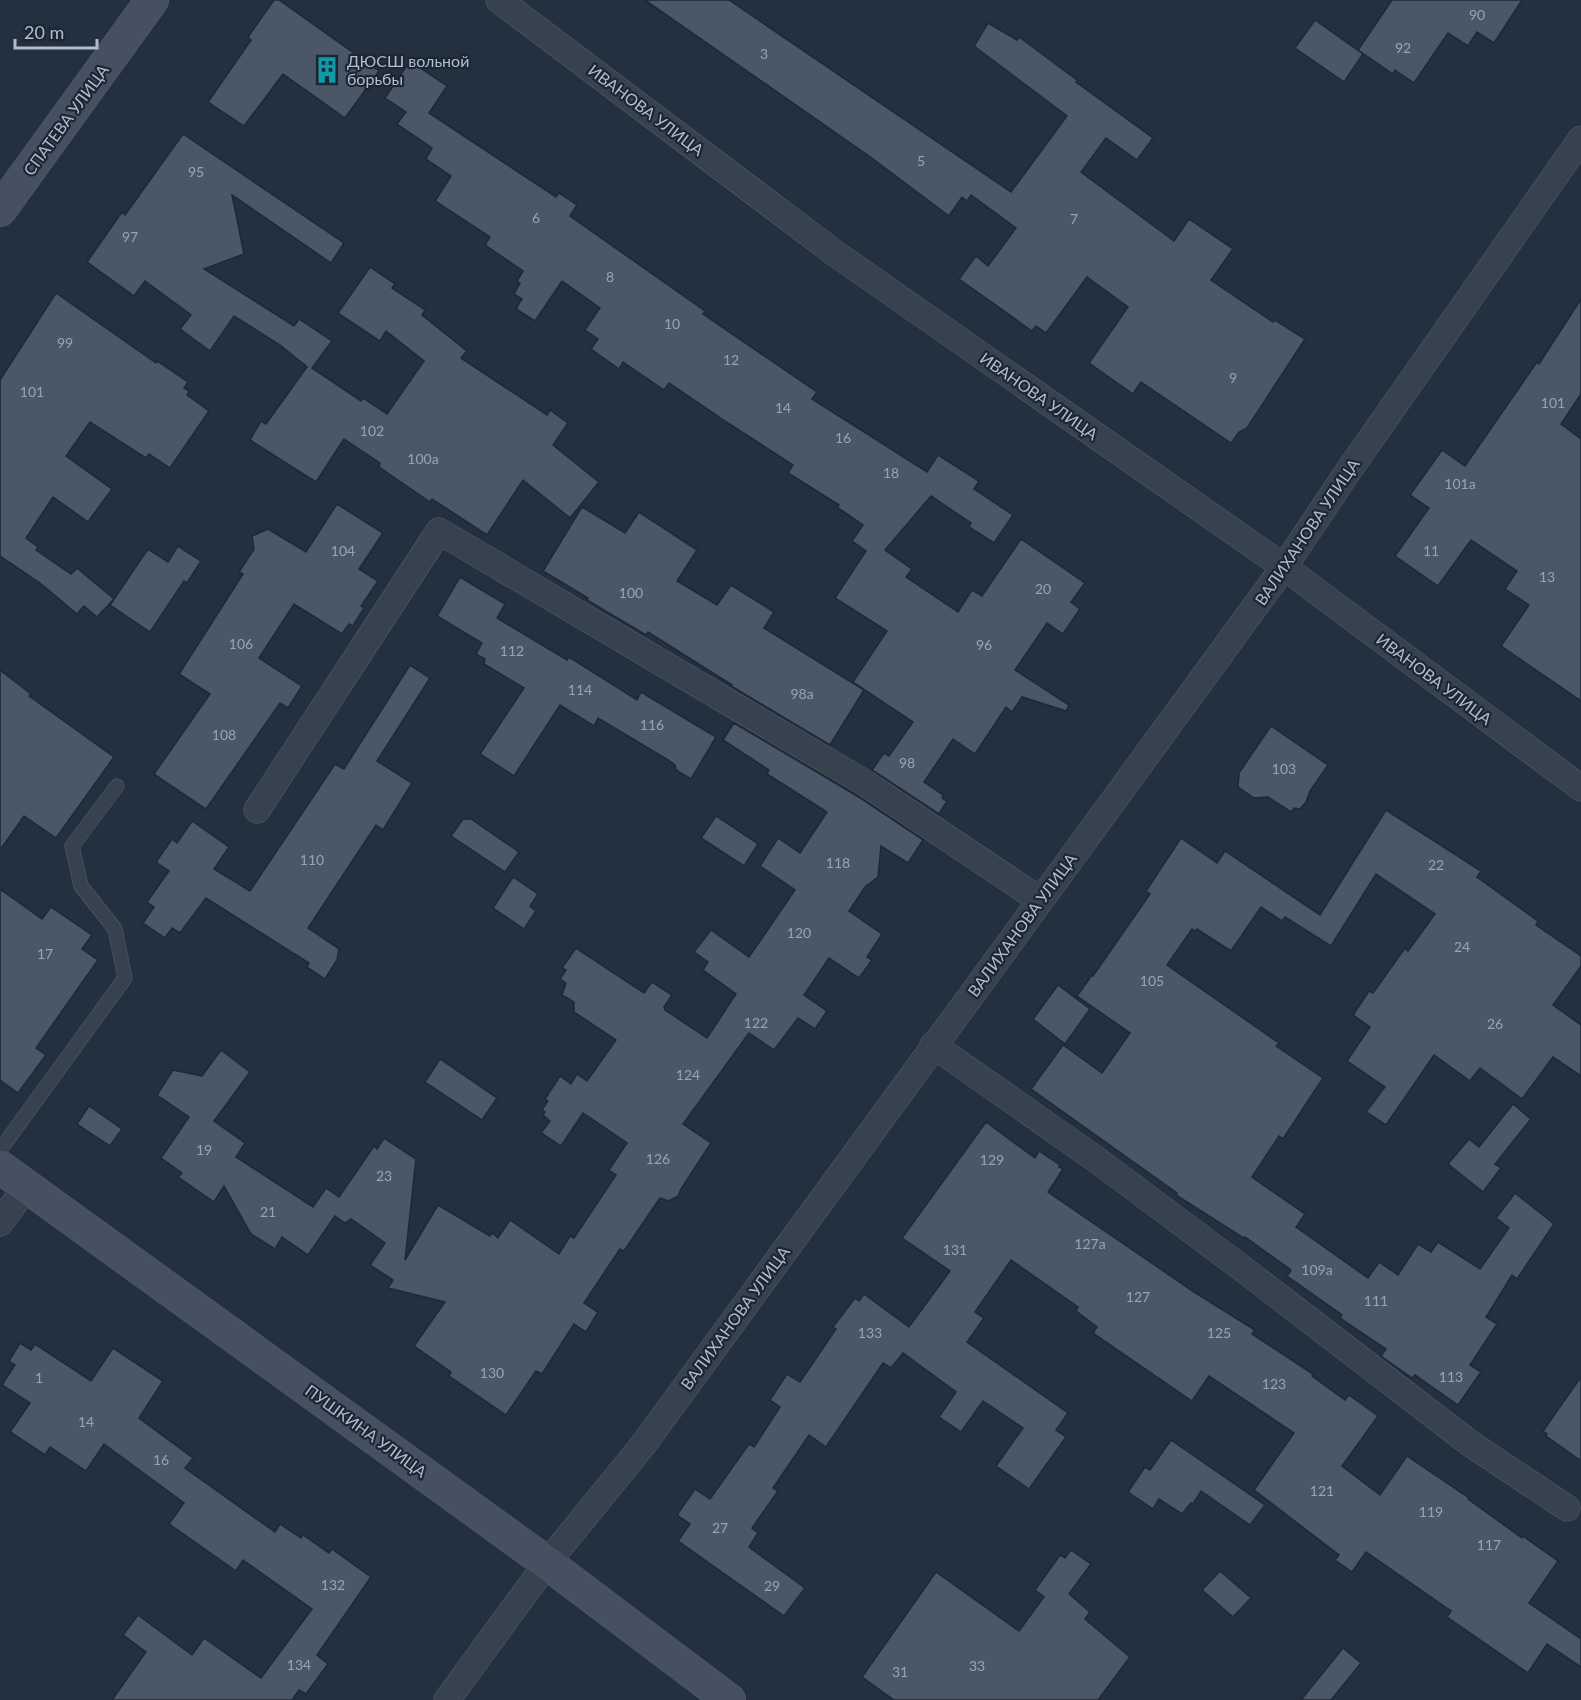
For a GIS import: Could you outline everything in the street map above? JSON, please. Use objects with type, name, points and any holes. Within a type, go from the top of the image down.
[{"type":"street","name":"СПАТЕВА УЛИЦА","points":[[0,210],[152,0]]},
{"type":"street","name":"ИВАНОВА УЛИЦА","points":[[499,0],[836,254],[1284,567],[1581,788]]},
{"type":"street","name":"ВАЛИХАНОВА УЛИЦА","points":[[447,1700],[547,1563],[643,1445],[1284,567],[1349,470],[1581,139]]},
{"type":"street","points":[[257,810],[439,531],[865,783],[1040,900]]},
{"type":"street","points":[[933,1045],[1116,1174],[1470,1444],[1567,1508]]},
{"type":"street","name":"ПУШКИНА УЛИЦА","points":[[0,1167],[547,1563],[729,1700]]},
{"type":"street","points":[[0,1223],[27,1186]]},
{"type":"lane","points":[[0,1150],[125,978],[115,929],[81,886],[72,846],[117,786]]},
{"type":"building","name":"ДЮСШ вольной борьбы","points":[[274,0],[279,0],[379,71],[345,118],[283,74],[244,126],[208,102],[251,40],[248,37]]},
{"type":"building","points":[[645,0],[729,0],[1011,192],[1067,116],[974,46],[988,23],[1017,40],[1019,37],[1153,138],[1137,160],[1106,138],[1081,172],[1174,241],[1189,219],[1233,249],[1211,280],[1273,322],[1275,320],[1305,339],[1247,428],[1239,432],[1231,443],[1141,382],[1133,394],[1089,363],[1128,307],[1087,277],[1046,333],[1036,326],[1032,331],[959,279],[976,256],[988,266],[1016,228],[971,195],[967,201],[962,197],[949,216],[869,156]]},
{"type":"building","points":[[1392,0],[1522,0],[1494,43],[1477,32],[1468,46],[1448,33],[1414,83],[1395,70],[1393,74],[1358,50]]},
{"type":"building","points":[[1315,20],[1363,54],[1344,82],[1295,48]]},
{"type":"building","points":[[410,61],[447,86],[429,113],[556,197],[559,193],[577,205],[570,216],[705,311],[703,314],[817,392],[812,399],[927,472],[938,455],[979,481],[974,489],[1013,515],[994,543],[969,527],[971,523],[931,496],[885,550],[912,569],[906,577],[958,612],[972,590],[982,596],[1021,539],[1085,583],[1071,602],[1080,609],[1063,634],[1047,623],[1015,670],[1069,705],[1066,711],[1022,697],[1012,712],[1006,707],[975,754],[953,739],[924,782],[943,795],[942,798],[947,801],[939,814],[872,770],[884,753],[889,756],[913,722],[853,682],[887,631],[835,598],[866,551],[852,541],[863,525],[837,507],[839,505],[788,473],[793,465],[669,383],[664,390],[623,362],[619,369],[591,349],[598,339],[585,330],[600,308],[562,281],[535,321],[516,309],[522,299],[514,294],[520,283],[517,281],[523,271],[485,245],[490,237],[435,201],[451,176],[426,159],[432,148],[397,124],[406,112],[385,98]]},
{"type":"building","points":[[183,134],[344,243],[331,263],[232,195],[244,254],[204,269],[294,326],[299,319],[332,341],[312,368],[361,401],[363,398],[387,414],[424,361],[386,331],[380,341],[338,313],[370,267],[395,284],[392,288],[425,310],[422,315],[467,351],[461,358],[547,415],[550,410],[568,423],[553,445],[599,482],[570,518],[523,480],[487,535],[432,499],[430,502],[379,467],[380,463],[344,439],[316,482],[250,440],[261,421],[266,424],[307,367],[280,345],[234,316],[210,351],[180,329],[191,315],[145,281],[134,296],[87,262],[122,212],[125,215]]},
{"type":"building","points":[[56,293],[156,363],[157,361],[188,382],[184,388],[189,391],[187,395],[209,411],[170,468],[149,454],[146,458],[90,422],[66,456],[112,489],[88,522],[53,497],[26,538],[38,547],[36,550],[71,574],[77,568],[114,599],[97,617],[84,606],[77,614],[40,583],[0,556],[0,380]]},
{"type":"building","points":[[1581,299],[1581,394],[1561,424],[1581,439],[1581,701],[1501,646],[1529,605],[1505,589],[1517,571],[1471,540],[1438,586],[1395,556],[1429,508],[1410,495],[1442,450],[1465,466],[1537,362],[1539,364]]},
{"type":"building","points":[[337,504],[383,533],[359,569],[378,581],[361,606],[364,608],[353,626],[349,624],[342,634],[294,604],[259,658],[302,686],[288,708],[280,703],[206,809],[154,774],[210,694],[179,674],[243,574],[239,572],[254,549],[252,536],[268,529],[306,552]]},
{"type":"building","points":[[582,507],[625,533],[639,512],[697,550],[677,581],[717,605],[731,585],[774,612],[764,628],[864,690],[830,745],[731,686],[648,632],[646,635],[543,571]]},
{"type":"building","points":[[178,546],[201,561],[187,583],[184,581],[150,632],[110,605],[148,549],[168,562]]},
{"type":"building","points":[[460,577],[505,604],[497,618],[567,660],[569,657],[637,700],[641,692],[716,737],[691,779],[676,770],[675,765],[668,760],[598,718],[594,726],[560,705],[514,776],[480,754],[524,688],[484,664],[485,659],[476,654],[482,643],[437,616]]},
{"type":"building","points":[[410,665],[430,678],[377,761],[412,783],[383,830],[376,825],[308,928],[339,949],[337,960],[325,979],[307,967],[309,963],[206,898],[180,933],[172,928],[165,938],[143,923],[154,907],[147,902],[169,871],[156,862],[172,839],[177,843],[192,821],[229,847],[214,869],[250,891],[335,764],[344,769]]},
{"type":"building","points":[[0,670],[31,694],[29,696],[114,757],[56,838],[24,816],[0,850]]},
{"type":"building","points":[[734,723],[857,796],[923,840],[908,863],[881,846],[878,877],[865,887],[849,911],[882,934],[867,957],[872,960],[859,978],[829,958],[804,995],[827,1011],[815,1029],[798,1018],[774,1050],[749,1033],[683,1124],[711,1143],[678,1196],[669,1201],[660,1198],[624,1251],[620,1249],[584,1303],[598,1312],[586,1332],[574,1324],[542,1374],[536,1371],[506,1415],[449,1376],[451,1372],[414,1346],[445,1302],[388,1288],[393,1280],[370,1265],[385,1243],[351,1219],[345,1223],[335,1216],[308,1255],[282,1237],[275,1249],[251,1234],[224,1186],[214,1202],[178,1177],[182,1173],[161,1158],[189,1117],[157,1095],[173,1070],[202,1076],[221,1050],[250,1072],[214,1121],[245,1143],[236,1157],[313,1207],[326,1188],[339,1197],[374,1146],[377,1149],[384,1138],[416,1159],[405,1260],[438,1205],[490,1236],[492,1233],[498,1238],[510,1220],[559,1254],[570,1236],[574,1238],[616,1175],[609,1170],[627,1143],[583,1113],[561,1146],[541,1133],[550,1121],[543,1115],[545,1112],[542,1110],[548,1101],[545,1099],[560,1076],[571,1084],[577,1074],[587,1081],[616,1040],[574,1012],[574,1002],[562,995],[566,983],[560,979],[566,970],[562,968],[576,948],[644,993],[652,982],[672,995],[664,1007],[665,1010],[707,1038],[736,994],[703,970],[708,962],[694,952],[711,930],[749,957],[795,890],[760,866],[778,838],[800,853],[827,812],[767,774],[769,770],[723,740]]},
{"type":"building","points":[[1271,726],[1328,765],[1310,791],[1306,802],[1300,809],[1294,808],[1291,812],[1268,797],[1254,798],[1238,787],[1239,773]]},
{"type":"building","points":[[1386,810],[1481,871],[1477,877],[1538,921],[1536,925],[1581,956],[1581,966],[1553,1005],[1581,1025],[1581,1076],[1553,1057],[1522,1099],[1480,1068],[1470,1081],[1434,1055],[1386,1125],[1366,1112],[1385,1087],[1347,1061],[1370,1027],[1353,1015],[1369,991],[1373,993],[1405,948],[1408,951],[1435,914],[1376,874],[1331,946],[1285,917],[1282,921],[1261,907],[1231,951],[1197,929],[1195,931],[1192,929],[1167,965],[1279,1043],[1276,1046],[1323,1078],[1283,1139],[1279,1136],[1252,1177],[1305,1214],[1296,1227],[1368,1278],[1379,1262],[1398,1275],[1418,1244],[1431,1252],[1438,1242],[1480,1269],[1509,1228],[1496,1218],[1515,1193],[1554,1224],[1517,1279],[1512,1275],[1486,1317],[1497,1324],[1470,1365],[1481,1372],[1458,1405],[1415,1375],[1412,1378],[1381,1356],[1386,1349],[1340,1318],[1342,1315],[1287,1276],[1291,1270],[1245,1237],[1245,1239],[1176,1195],[1177,1193],[1031,1089],[1063,1045],[1102,1073],[1130,1033],[1077,996],[1150,894],[1146,891],[1181,838],[1217,863],[1225,851],[1320,915]]},
{"type":"building","points":[[716,816],[758,844],[744,866],[701,838]]},
{"type":"building","points":[[463,819],[471,819],[519,852],[505,872],[451,836]]},
{"type":"building","points":[[513,877],[538,894],[530,906],[536,911],[524,929],[493,908]]},
{"type":"building","points":[[0,889],[42,919],[51,907],[92,935],[82,949],[98,960],[36,1048],[46,1055],[18,1093],[0,1080]]},
{"type":"building","points":[[1058,985],[1090,1009],[1065,1044],[1033,1019]]},
{"type":"building","points":[[440,1059],[497,1098],[482,1120],[425,1082]]},
{"type":"building","points":[[1513,1104],[1531,1119],[1495,1164],[1501,1168],[1483,1192],[1448,1164],[1469,1139],[1479,1147]]},
{"type":"building","points":[[89,1106],[122,1129],[110,1146],[77,1124]]},
{"type":"building","points":[[986,1122],[1035,1158],[1039,1151],[1060,1165],[1059,1167],[1063,1169],[1048,1192],[1194,1292],[1255,1330],[1252,1334],[1313,1374],[1312,1376],[1345,1400],[1349,1395],[1378,1416],[1342,1466],[1380,1495],[1407,1456],[1558,1561],[1529,1603],[1581,1639],[1581,1667],[1547,1644],[1528,1673],[1447,1617],[1451,1611],[1366,1552],[1352,1572],[1335,1560],[1339,1555],[1254,1490],[1294,1433],[1209,1376],[1192,1401],[1093,1333],[1097,1327],[1076,1311],[1078,1307],[1011,1260],[975,1312],[984,1318],[967,1342],[1068,1413],[1056,1430],[1066,1437],[1029,1489],[996,1466],[1023,1428],[983,1401],[961,1432],[939,1417],[956,1392],[903,1353],[891,1368],[883,1363],[826,1447],[809,1435],[773,1488],[778,1491],[752,1528],[758,1533],[749,1547],[805,1588],[784,1616],[678,1541],[690,1524],[677,1515],[695,1489],[710,1499],[749,1444],[754,1447],[780,1407],[770,1400],[787,1374],[800,1382],[836,1329],[833,1327],[855,1298],[859,1301],[864,1294],[909,1327],[950,1271],[902,1238]]},
{"type":"building","points":[[20,1343],[31,1350],[35,1344],[91,1381],[113,1348],[163,1381],[139,1418],[193,1458],[185,1468],[275,1532],[280,1524],[301,1538],[303,1535],[329,1553],[332,1549],[371,1577],[317,1655],[328,1664],[306,1694],[299,1690],[292,1700],[112,1700],[146,1652],[123,1635],[138,1615],[192,1655],[204,1638],[261,1678],[312,1609],[243,1560],[236,1571],[169,1524],[184,1503],[104,1444],[86,1471],[50,1447],[45,1455],[10,1432],[30,1403],[2,1385],[15,1365],[9,1361]]},
{"type":"building","points":[[1581,1377],[1581,1461],[1546,1436],[1547,1434],[1543,1431]]},
{"type":"building","points":[[1171,1440],[1265,1505],[1250,1525],[1201,1491],[1193,1504],[1191,1503],[1182,1514],[1159,1499],[1153,1509],[1128,1492],[1145,1467],[1150,1470]]},
{"type":"building","points":[[1071,1550],[1091,1564],[1069,1594],[1090,1612],[1085,1619],[1130,1657],[1098,1700],[894,1700],[862,1677],[936,1572],[1019,1631],[1044,1597],[1035,1590],[1060,1555],[1065,1558]]},
{"type":"building","points":[[1220,1571],[1251,1598],[1233,1617],[1202,1590]]},
{"type":"building","points":[[1343,1648],[1361,1663],[1331,1700],[1301,1700]]},
{"type":"place","name":"ДЮСШ вольной борьбы","points":[[327,70]]}]
